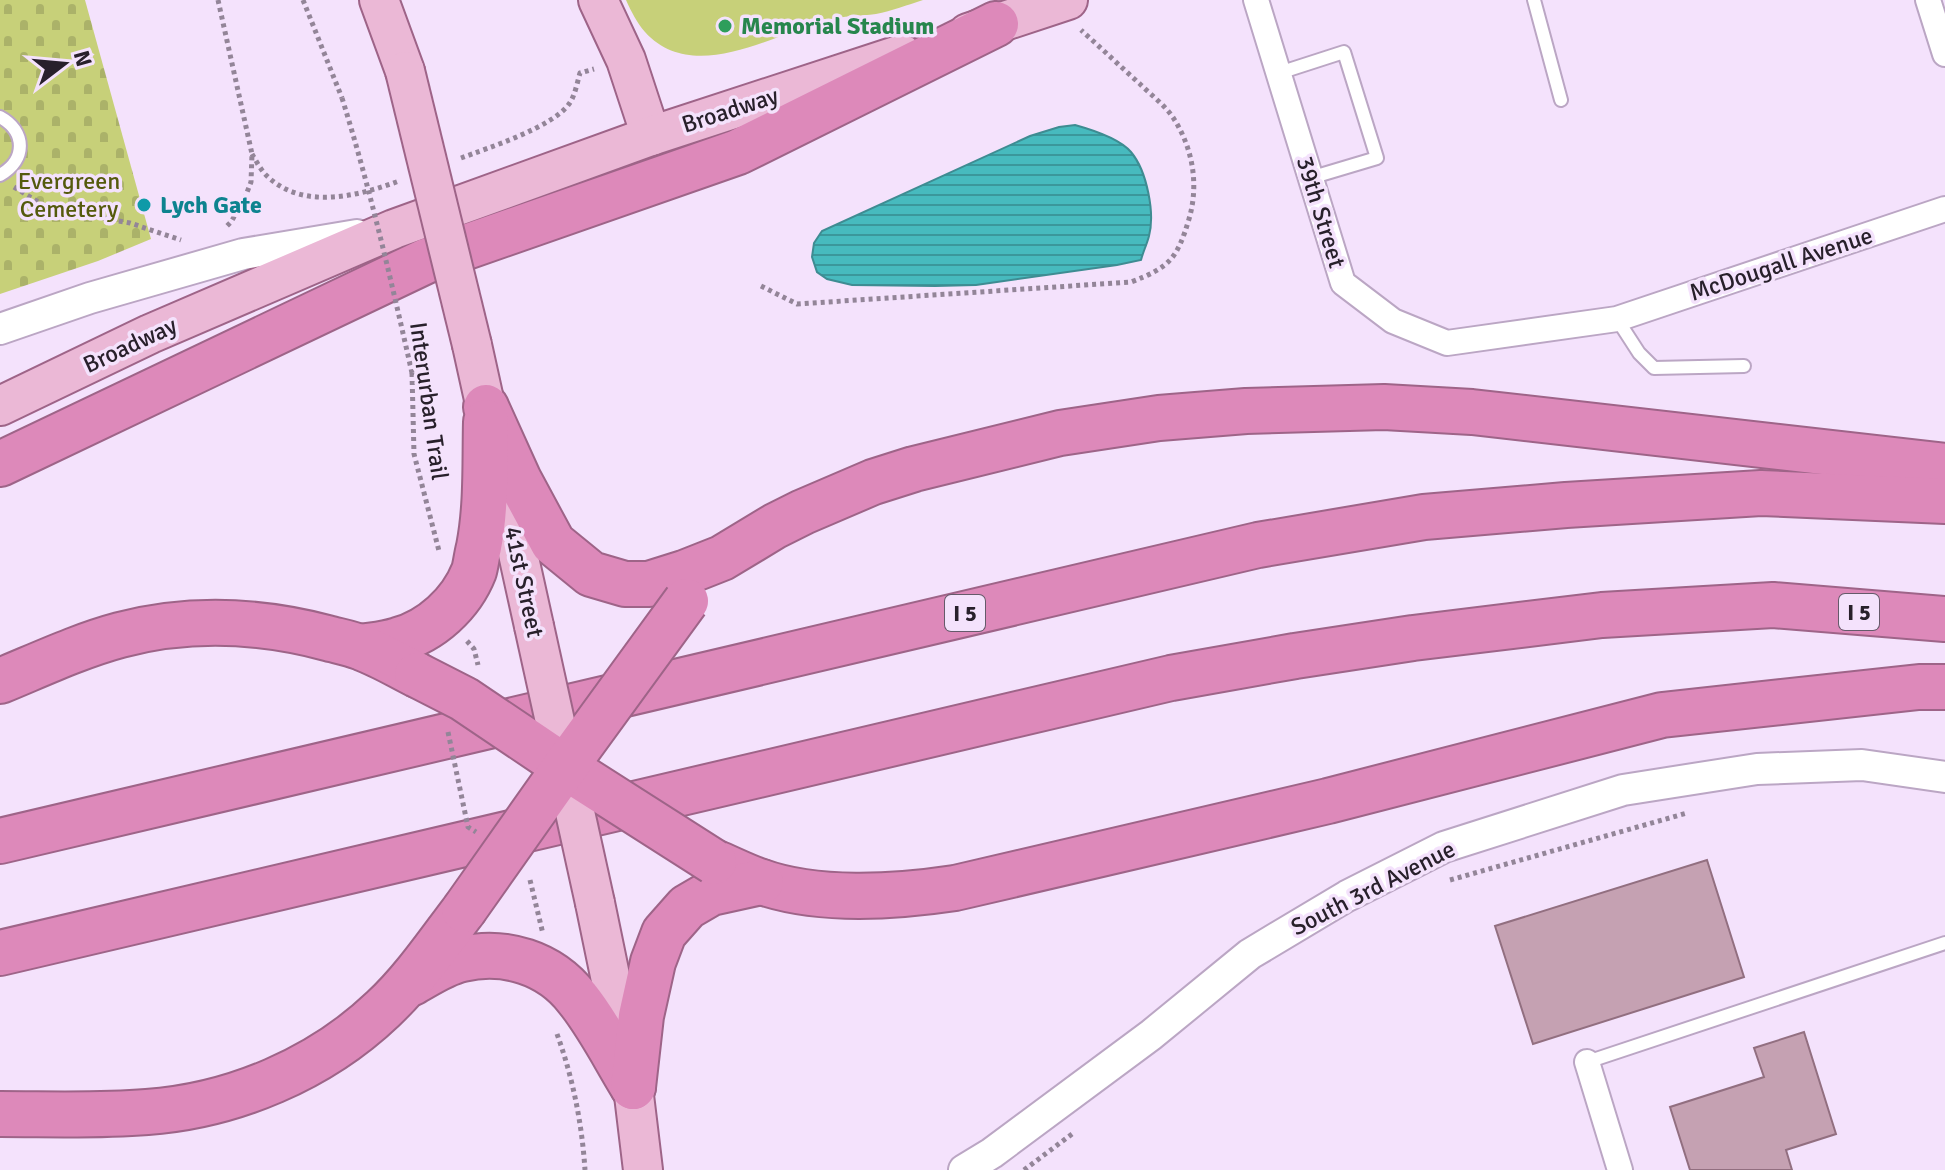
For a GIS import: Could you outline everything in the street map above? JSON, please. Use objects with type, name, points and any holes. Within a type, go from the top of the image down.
[{"type":"highway","points":[[0,464],[426,261],[738,152],[996,24]]},
{"type":"highway","points":[[486,407],[519,480],[553,543],[591,574],[625,584],[649,584],[722,558],[803,512],[873,482],[914,469],[1060,433],[1159,418],[1246,411],[1384,407],[1472,412],[1945,466]]},
{"type":"highway","points":[[361,647],[399,640],[424,629],[457,600],[474,571],[485,480],[486,407]]},
{"type":"highway","name":"I 5","points":[[0,841],[1258,545],[1424,517],[1581,504],[1761,493],[1945,501]]},
{"type":"highway","points":[[0,1114],[147,1112],[198,1105],[281,1078],[316,1060],[353,1034],[406,986],[686,601],[722,558]]},
{"type":"highway","name":"I 5","points":[[0,953],[1171,678],[1295,656],[1602,615],[1773,605],[1945,619]]},
{"type":"highway","points":[[0,681],[119,635],[166,626],[213,622],[297,630],[361,647],[417,675],[471,682],[565,767],[714,862],[761,882],[796,890],[858,896],[933,891],[1328,801],[1662,715],[1919,687],[1945,687]]},
{"type":"highway","points":[[633,1087],[641,1016],[653,962],[664,933],[687,907],[711,893],[761,882]]},
{"type":"highway","points":[[406,986],[460,959],[489,955],[511,957],[537,948],[577,998],[633,1087]]},
{"type":"main road","name":"41st Street","points":[[379,0],[405,71],[486,407],[633,1087],[643,1170]]},
{"type":"main road","points":[[598,0],[626,60],[651,136]]},
{"type":"main road","name":"Broadway","points":[[0,406],[150,334],[394,229],[651,136],[1061,2]]},
{"type":"street","name":"39th Street","points":[[1256,0],[1343,283],[1393,321],[1447,343],[1617,319]]},
{"type":"street","points":[[1928,0],[1945,54]]},
{"type":"street","name":"McDougall Avenue","points":[[1617,319],[1945,209]]},
{"type":"street","name":"Broadway","points":[[0,329],[192,258],[243,254],[394,229]]},
{"type":"street","name":"South 3rd Avenue","points":[[964,1170],[992,1153],[1151,1035],[1250,954],[1347,896],[1444,847],[1623,790],[1757,769],[1862,765],[1945,777]]},
{"type":"street","points":[[1587,1062],[1620,1170]]},
{"type":"lane","points":[[1534,0],[1561,100]]},
{"type":"lane","points":[[1279,73],[1344,52],[1377,158],[1310,178]]},
{"type":"lane","points":[[0,117],[10,122],[20,140],[17,160],[1,174]]},
{"type":"lane","points":[[1617,319],[1639,353],[1654,368],[1744,366]]},
{"type":"lane","points":[[1587,1062],[1945,943]]},
{"type":"path","points":[[218,0],[252,154],[251,182],[231,222],[223,229]]},
{"type":"path","name":"Interurban Trail","points":[[303,0],[342,98],[363,168],[412,373],[414,454],[440,553],[439,562]]},
{"type":"path","points":[[761,286],[797,304],[813,303],[1131,282],[1155,273],[1173,260],[1193,206],[1194,179],[1189,150],[1173,117],[1061,2]]},
{"type":"path","points":[[1,174],[16,189],[48,208],[130,223],[192,258]]},
{"type":"path","points":[[442,616],[474,649],[471,682],[446,725],[468,827],[507,851],[529,873],[537,948]]},
{"type":"path","points":[[1441,884],[1694,811]]},
{"type":"path","points":[[553,1026],[576,1102],[585,1170]]},
{"type":"path","points":[[1024,1170],[1077,1130]]},
{"type":"green space","name":"Evergreen Cemetery","points":[[0,0],[85,0],[151,239],[98,261],[0,294]]},
{"type":"green space","name":"Memorial Stadium","points":[[626,0],[923,0],[876,14],[827,20],[733,52],[686,55],[664,47],[645,32]]},
{"type":"shaded area","points":[[1075,125],[1120,143],[1137,160],[1148,192],[1151,216],[1149,236],[1141,260],[976,285],[852,285],[827,279],[817,272],[812,257],[814,243],[822,231],[1030,136]]},
{"type":"building","points":[[1707,860],[1744,977],[1533,1044],[1495,926]]},
{"type":"building","points":[[1804,1032],[1836,1134],[1786,1150],[1792,1170],[1690,1170],[1670,1107],[1764,1077],[1754,1048]]},
{"type":"place","name":"Memorial Stadium","points":[[725,26]]},
{"type":"place","name":"Lych Gate","points":[[144,205]]}]
